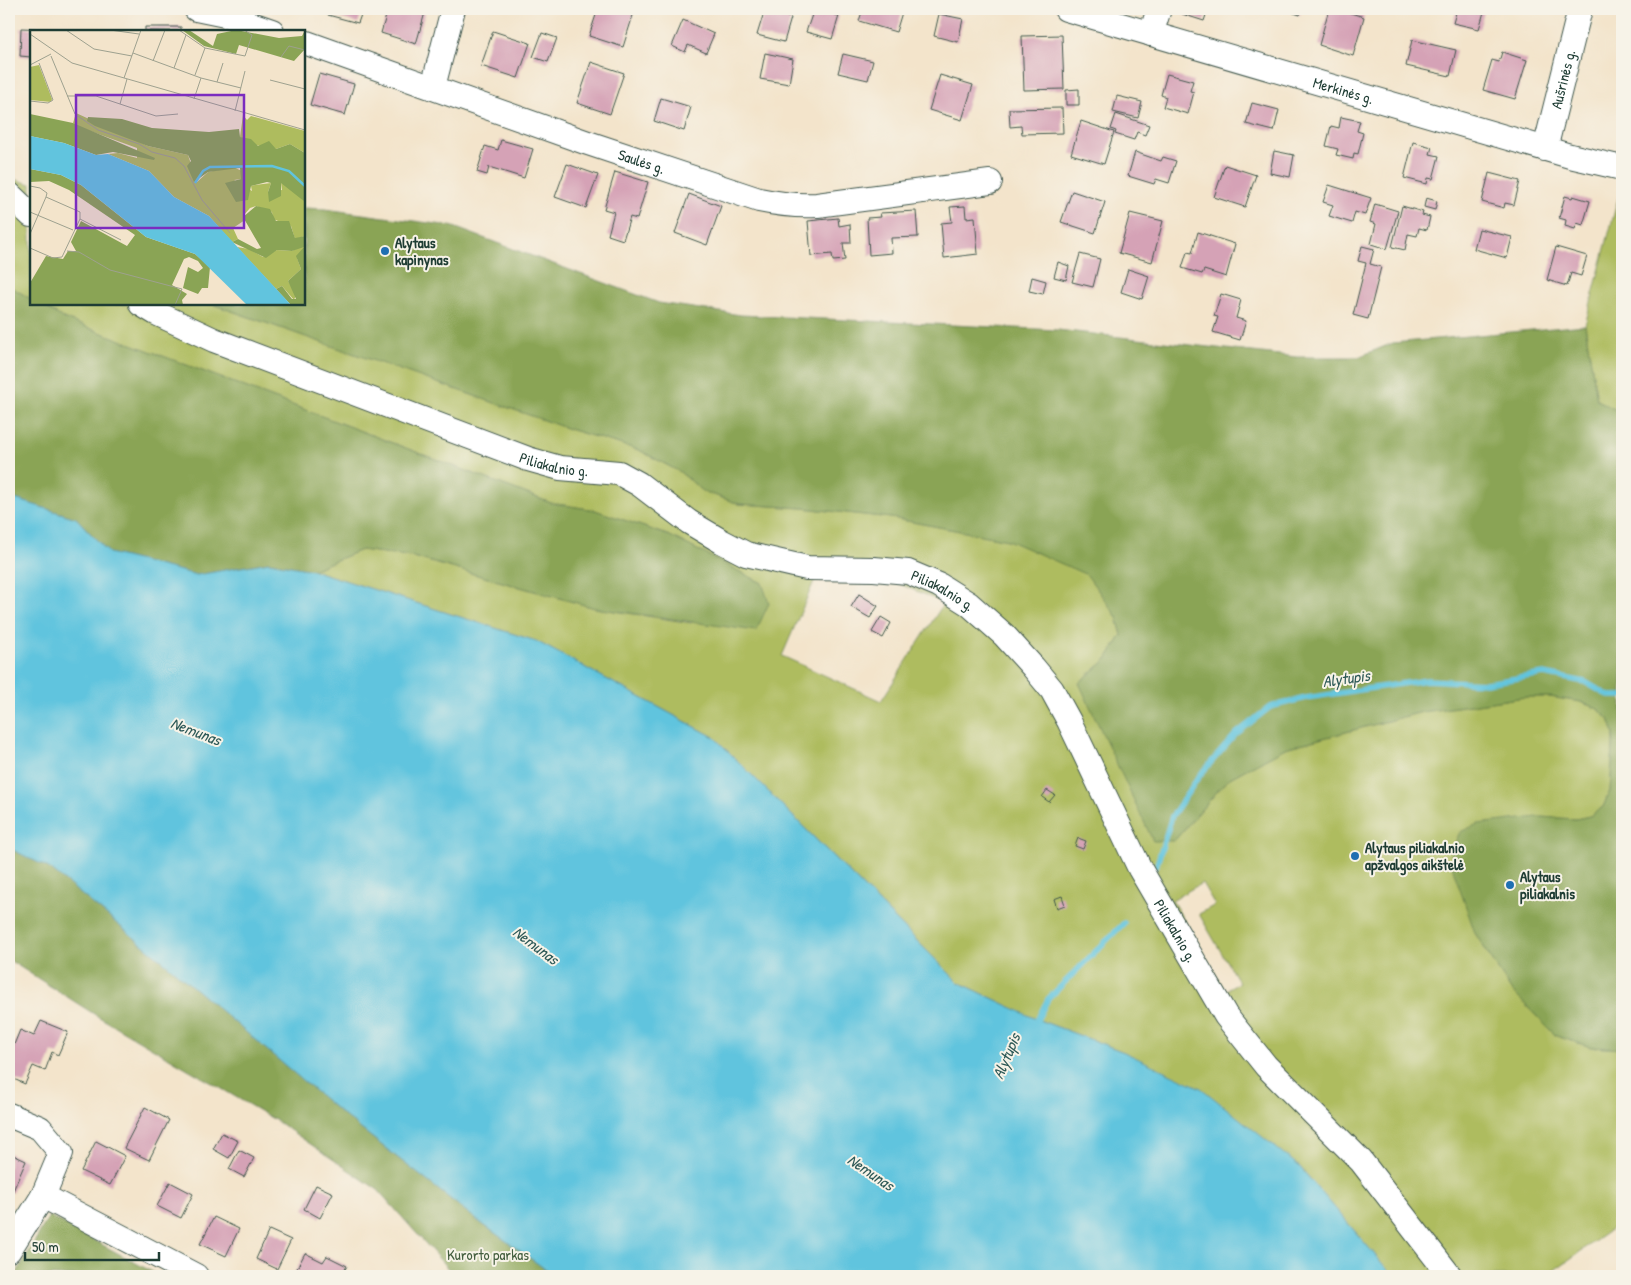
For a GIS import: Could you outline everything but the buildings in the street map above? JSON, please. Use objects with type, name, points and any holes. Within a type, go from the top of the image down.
[{"type":"street","points":[[196,9],[225,15],[269,30]]},
{"type":"street","points":[[433,87],[453,9]]},
{"type":"street","name":"Merkinės g.","points":[[1066,9],[1545,149],[1622,168]]},
{"type":"street","points":[[1151,34],[1159,9]]},
{"type":"street","name":"Aušrinės g.","points":[[1545,149],[1580,9]]},
{"type":"street","name":"Saulės g.","points":[[305,42],[594,145],[758,200],[797,206],[817,206],[990,182]]},
{"type":"street","points":[[9,194],[30,214]]},
{"type":"street","name":"Piliakalnio g.","points":[[143,305],[214,340],[528,459],[560,468],[619,473],[639,484],[689,522],[746,554],[807,568],[874,569],[908,572],[939,585],[969,604],[1004,635],[1052,690],[1069,720],[1140,869],[1226,1016],[1266,1066],[1360,1161],[1450,1276]]},
{"type":"street","points":[[9,1115],[40,1128],[61,1153],[43,1196],[9,1250]]},
{"type":"street","points":[[43,1196],[196,1276]]},
{"type":"green space","points":[[9,178],[30,184],[30,298],[9,286]]},
{"type":"green space","points":[[1621,187],[1622,413],[1597,401],[1585,325]]},
{"type":"green space","points":[[305,208],[451,226],[659,303],[741,315],[1058,330],[1297,357],[1358,357],[1393,343],[1585,325],[1597,400],[1622,413],[1622,1049],[1591,1047],[1556,1036],[1511,990],[1475,933],[1451,863],[1452,849],[1460,832],[1478,824],[1538,817],[1576,819],[1590,816],[1603,807],[1610,791],[1614,733],[1609,719],[1598,709],[1581,702],[1550,697],[1525,697],[1422,712],[1285,748],[1228,779],[1174,841],[1153,841],[1079,683],[1107,659],[1122,635],[1117,617],[1087,575],[1008,540],[891,518],[803,508],[739,504],[703,491],[680,472],[639,450],[569,429],[215,305],[305,305]]},
{"type":"green space","points":[[9,286],[30,298],[30,305],[41,305],[65,319],[551,503],[595,510],[670,536],[762,583],[769,603],[756,631],[595,608],[413,557],[361,550],[312,570],[269,562],[197,575],[109,553],[76,518],[9,497]]},
{"type":"green space","points":[[41,305],[215,305],[569,429],[639,450],[680,472],[703,491],[739,504],[803,508],[891,518],[1008,540],[1087,574],[1117,617],[1122,635],[1107,659],[1079,683],[1174,841],[1228,779],[1285,748],[1422,712],[1525,697],[1550,697],[1581,702],[1598,709],[1609,719],[1614,733],[1610,791],[1603,807],[1590,816],[1576,819],[1538,817],[1475,933],[1511,990],[1556,1036],[1591,1047],[1622,1049],[1622,1222],[1546,1276],[1393,1276],[1299,1166],[1124,1052],[1036,1019],[958,982],[714,737],[536,641],[312,570],[361,550],[413,557],[595,608],[691,623],[762,583],[670,536],[595,510],[551,503],[65,319]],"holes":[[[815,579],[888,579],[944,603],[881,701],[782,656]],[[1202,883],[1215,905],[1199,914],[1239,983],[1225,991],[1172,900]]]},
{"type":"green space","name":"Kurorto parkas","points":[[9,848],[49,868],[164,962],[342,1114],[481,1223],[555,1276],[459,1276],[450,1271],[378,1190],[275,1120],[94,1014],[9,960]]},
{"type":"green space","points":[[49,1216],[160,1276],[15,1276]]},
{"type":"water","name":"Nemunas","points":[[9,497],[76,518],[109,553],[197,575],[269,562],[312,570],[536,641],[714,737],[958,982],[1036,1019],[1124,1052],[1201,1088],[1299,1166],[1393,1276],[555,1276],[481,1223],[342,1114],[164,962],[49,868],[9,848]]},
{"type":"waterway","name":"Alytupis","points":[[1156,867],[1172,816],[1200,775],[1236,734],[1270,707],[1306,698],[1427,680],[1486,683],[1544,674],[1585,682],[1609,696],[1622,696]]},
{"type":"waterway","name":"Alytupis","points":[[1034,1026],[1048,999],[1124,923]]},
{"type":"place","name":"Alytaus kapinynas","points":[[385,251]]},
{"type":"place","name":"Alytaus piliakalnio apžvalgos aikštelė","points":[[1355,856]]},
{"type":"place","name":"Alytaus piliakalnis","points":[[1510,885]]}]
